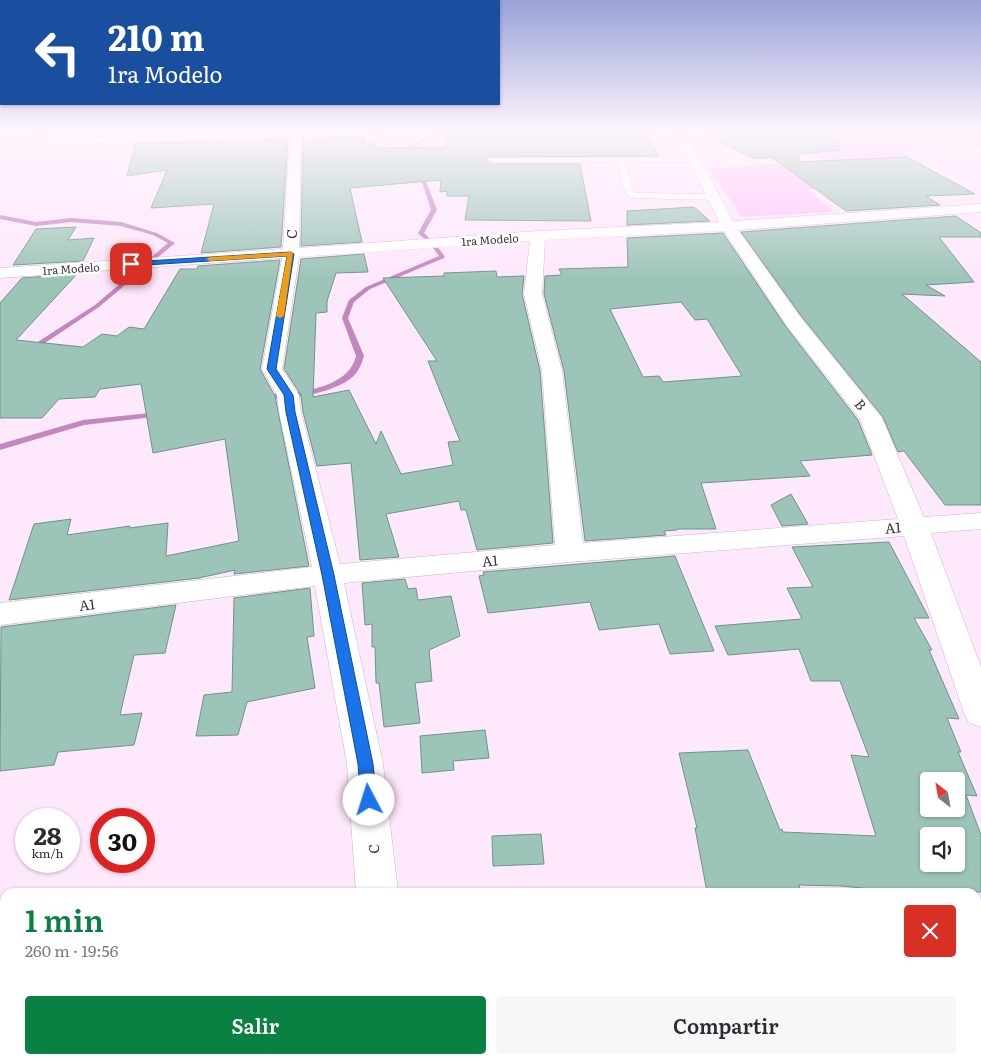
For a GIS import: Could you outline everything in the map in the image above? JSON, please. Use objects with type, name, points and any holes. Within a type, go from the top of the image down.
[{"type":"street","name":"C","points":[[293,181],[291,254],[272,369],[288,395],[290,412],[328,575],[366,764],[377,888]]},
{"type":"street","name":"B","points":[[706,181],[728,226],[794,322],[871,418],[914,525],[981,713]]},
{"type":"street","name":"1ra Modelo","points":[[0,273],[981,208]]},
{"type":"street","points":[[538,236],[533,294],[552,371],[570,553]]},
{"type":"street","points":[[0,286],[20,271]]},
{"type":"street","name":"A1","points":[[0,614],[328,575],[570,553],[981,521]]},
{"type":"lane","points":[[626,181],[630,194],[635,196],[715,197]]},
{"type":"shaded area","points":[[717,181],[906,181],[911,186],[807,189],[834,212],[742,217]]},
{"type":"building","points":[[163,181],[285,181],[281,247],[201,253],[214,204],[151,208]]},
{"type":"building","points":[[302,181],[434,181],[350,188],[362,242],[301,246]]},
{"type":"building","points":[[441,181],[583,181],[591,221],[465,220],[469,196],[447,196],[447,191],[440,192]]},
{"type":"building","points":[[804,181],[950,181],[975,194],[926,196],[940,205],[846,211]]},
{"type":"building","points":[[694,207],[710,221],[627,225],[627,211]]},
{"type":"building","points":[[956,216],[981,233],[981,237],[939,237],[974,282],[926,285],[945,296],[902,294],[981,362],[981,505],[945,505],[904,451],[898,452],[883,417],[802,317],[741,232]]},
{"type":"building","points":[[76,227],[68,240],[94,238],[83,261],[13,265],[36,229]]},
{"type":"building","points":[[723,233],[786,327],[858,420],[872,455],[800,461],[810,476],[701,483],[716,529],[677,529],[664,531],[666,535],[585,541],[564,371],[544,294],[545,276],[562,275],[559,269],[628,267],[627,238]],"holes":[[[681,302],[695,320],[707,319],[742,376],[663,382],[659,376],[643,377],[610,309]]]},
{"type":"building","points":[[364,254],[368,272],[336,273],[327,301],[327,312],[316,313],[313,397],[349,390],[376,444],[381,431],[401,474],[453,465],[448,442],[460,441],[428,361],[437,361],[383,278],[444,276],[444,273],[496,271],[497,277],[524,276],[522,294],[540,371],[553,543],[477,550],[466,510],[461,510],[459,501],[386,514],[399,557],[360,560],[351,463],[317,466],[303,412],[301,395],[284,369],[301,259]]},
{"type":"building","points":[[280,260],[260,369],[275,396],[309,566],[234,574],[235,570],[199,578],[9,600],[34,524],[71,519],[67,535],[130,526],[129,528],[168,523],[166,556],[239,541],[225,439],[153,453],[141,384],[100,389],[95,397],[59,399],[42,418],[0,418],[0,303],[22,278],[77,274],[16,340],[83,347],[102,334],[117,336],[129,327],[144,329],[180,269],[197,269],[198,266]]},
{"type":"building","points":[[791,494],[808,524],[782,526],[771,505]]},
{"type":"building","points":[[889,542],[929,618],[914,618],[932,650],[929,650],[959,719],[947,718],[961,752],[958,752],[977,796],[966,795],[981,835],[981,888],[862,888],[799,885],[800,888],[706,888],[695,828],[697,828],[679,753],[748,750],[780,830],[782,829],[783,832],[876,836],[851,755],[869,757],[840,681],[811,681],[799,649],[728,655],[715,626],[802,619],[787,588],[813,587],[792,547]]},
{"type":"building","points":[[675,556],[714,651],[670,654],[659,624],[599,630],[590,602],[488,613],[479,576],[484,575],[483,572]]},
{"type":"building","points":[[405,579],[408,589],[416,588],[418,600],[451,596],[460,636],[429,650],[432,681],[415,683],[420,723],[384,727],[379,683],[376,683],[375,647],[372,647],[372,624],[365,625],[362,583]]},
{"type":"building","points":[[310,588],[314,636],[307,637],[315,688],[247,702],[238,735],[196,736],[204,695],[232,692],[234,598]]},
{"type":"building","points":[[176,605],[165,653],[134,655],[120,715],[142,713],[134,745],[58,752],[54,765],[0,771],[1,627]]},
{"type":"building","points":[[485,730],[489,758],[453,761],[454,770],[422,773],[420,736]]},
{"type":"building","points":[[541,834],[544,864],[493,866],[492,836]]},
{"type":"waterway","points":[[261,396],[297,394],[324,388],[346,378],[354,371],[360,356],[345,318],[351,301],[368,288],[442,257],[432,243],[421,233],[434,210],[423,181]]},
{"type":"waterway","points":[[0,217],[36,224],[71,220],[121,224],[155,234],[172,243],[97,306],[33,349]]},
{"type":"waterway","points":[[0,447],[83,423],[159,414]]},
{"type":"slow traffic","points":[[210,259],[291,254],[280,316]]},
{"type":"route","points":[[131,264],[291,254],[272,369],[288,395],[290,412],[328,575],[366,764],[369,800]]}]
